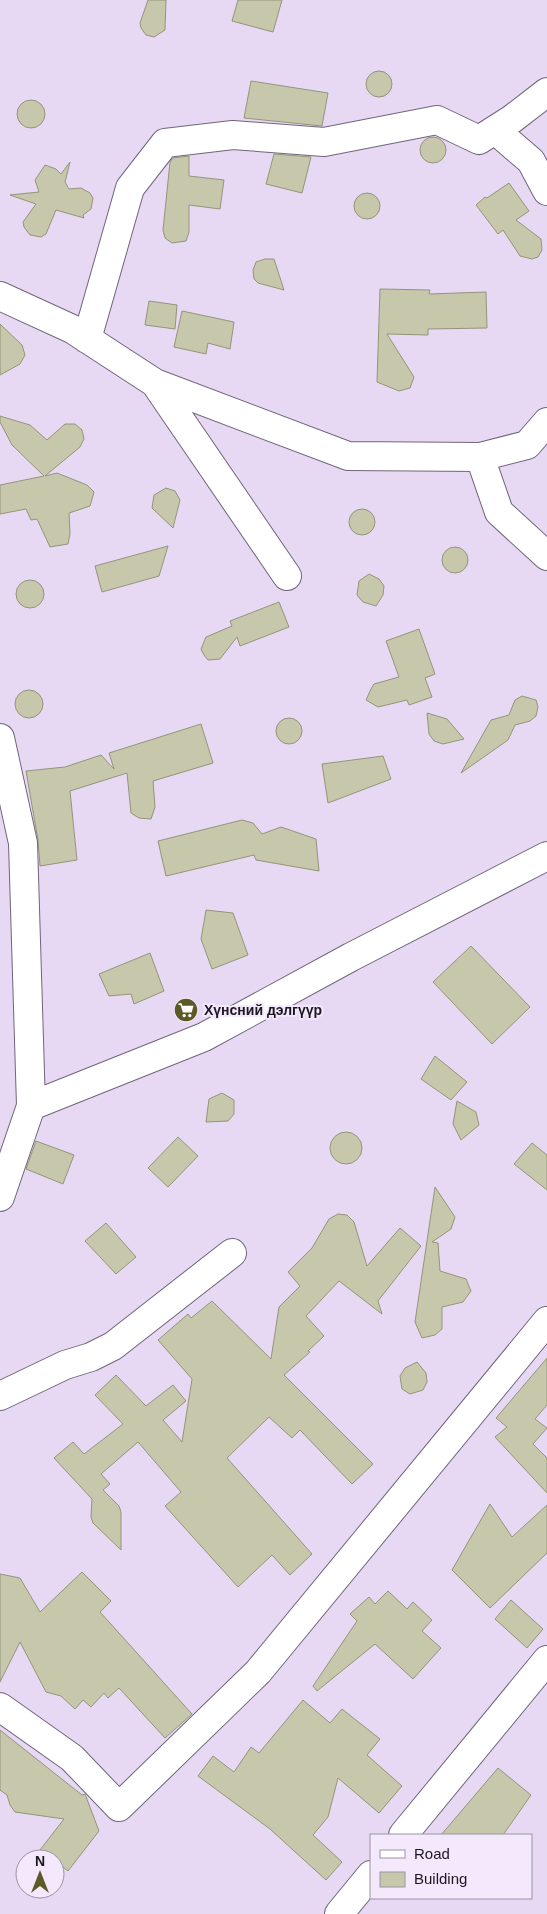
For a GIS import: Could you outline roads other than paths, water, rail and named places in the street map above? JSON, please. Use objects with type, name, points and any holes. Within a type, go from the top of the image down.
[{"type":"street","points":[[87,339],[130,188],[166,143],[233,134],[324,142],[436,120],[479,140],[547,92]]},
{"type":"street","points":[[495,130],[531,161],[547,191]]},
{"type":"street","points":[[0,296],[72,329],[155,383],[348,456],[480,457],[527,445],[547,422]]},
{"type":"street","points":[[155,383],[287,576]]},
{"type":"street","points":[[480,457],[499,512],[547,556]]},
{"type":"street","points":[[0,738],[7,802],[23,842],[31,1106],[2,1182]]},
{"type":"street","points":[[31,1106],[204,1037],[350,957],[547,856]]},
{"type":"street","points":[[0,1396],[65,1365],[92,1357],[113,1346],[232,1253]]},
{"type":"street","points":[[0,1707],[72,1758],[119,1807],[258,1672],[547,1322]]},
{"type":"street","points":[[405,1834],[547,1660]]},
{"type":"street","points":[[339,1914],[370,1876]]},
{"type":"place","name":"Хүнсний дэлгүүр","points":[[186,1010]]}]
